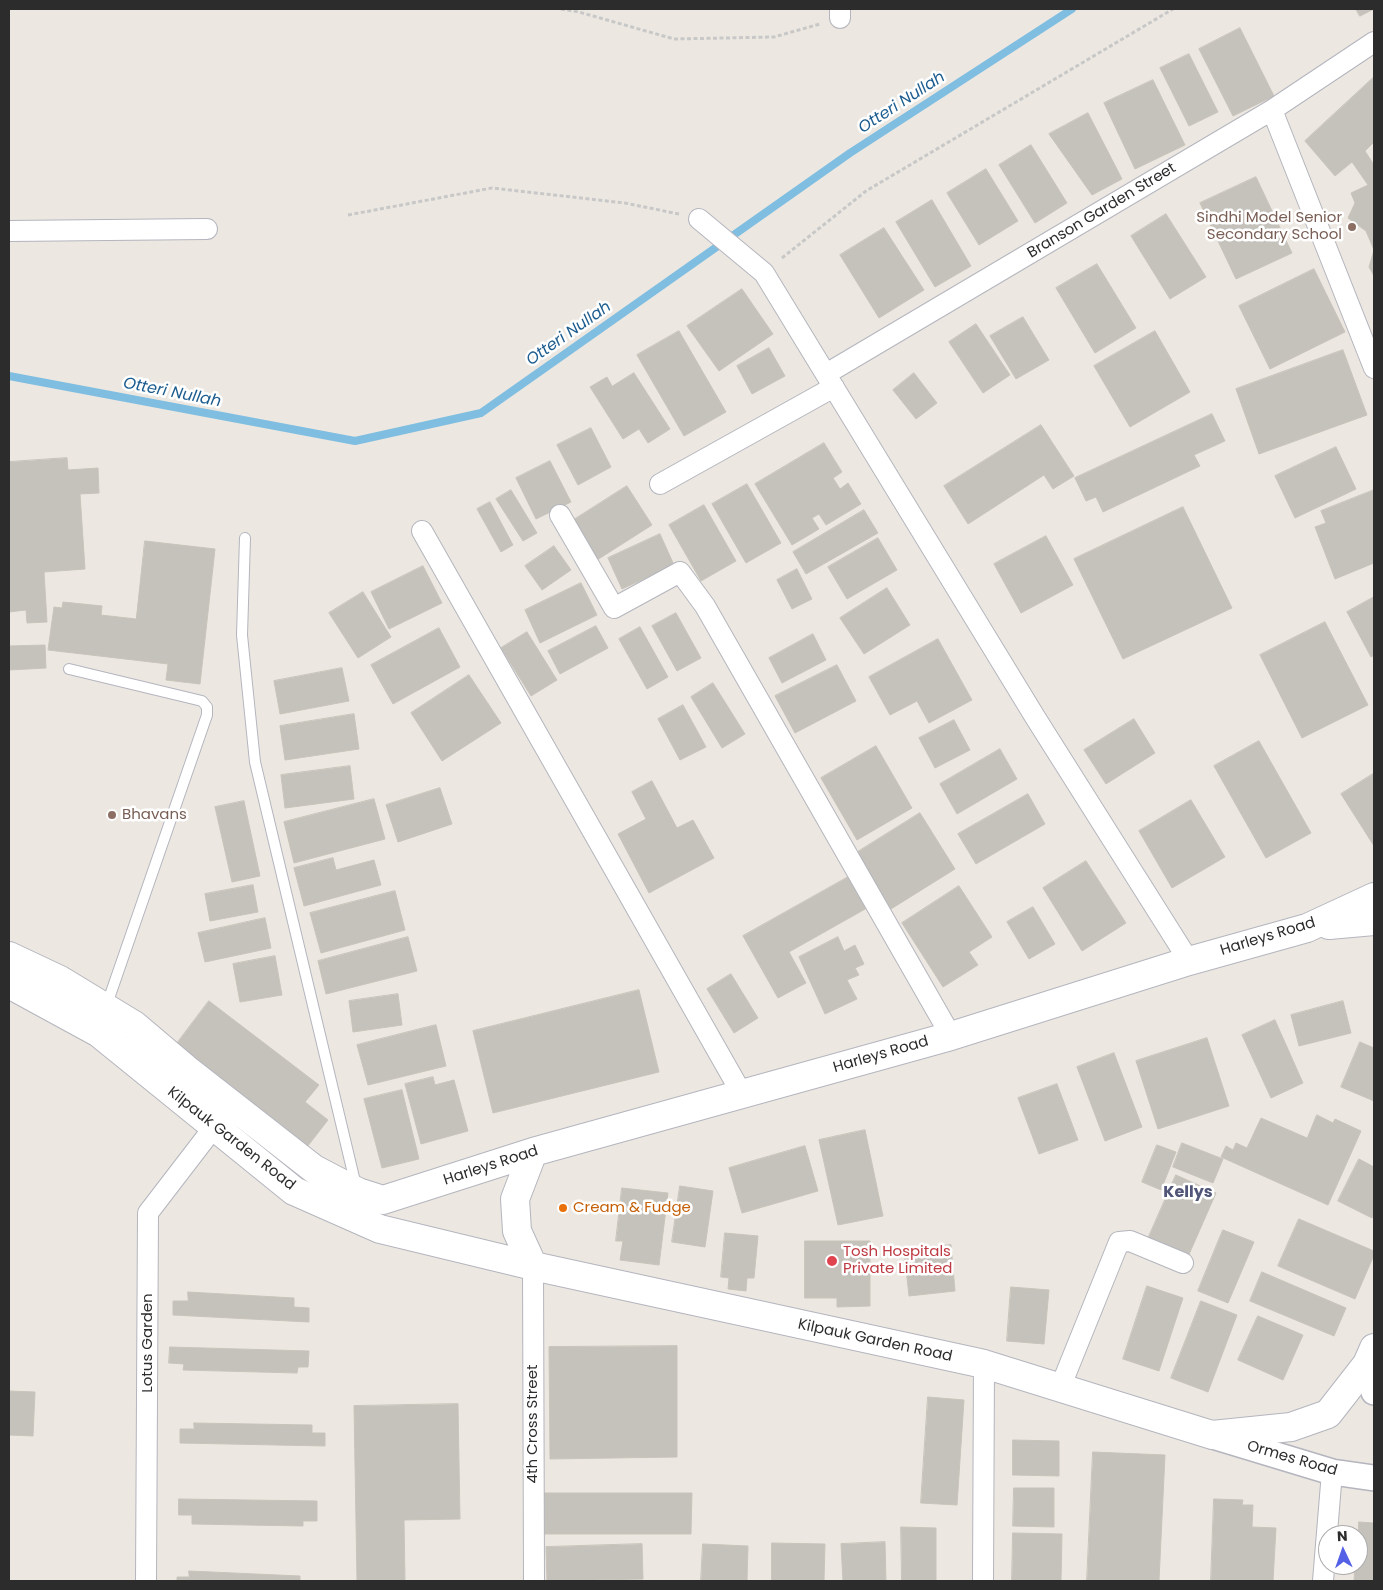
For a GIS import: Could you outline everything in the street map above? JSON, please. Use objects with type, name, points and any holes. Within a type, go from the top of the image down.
[{"type":"main road","name":"Harleys Road","points":[[370,1196],[951,1036],[1189,961],[1307,928],[1374,897]]},
{"type":"main road","points":[[1307,928],[1374,921]]},
{"type":"main road","points":[[9,956],[60,980],[134,1025],[193,1075],[314,1169],[370,1196]]},
{"type":"main road","name":"Kilpauk Garden Road","points":[[9,984],[99,1033],[294,1191],[380,1229],[533,1266],[984,1364],[1212,1436]]},
{"type":"main road","points":[[533,1152],[515,1199],[517,1231],[533,1266]]},
{"type":"main road","points":[[1212,1436],[1291,1427],[1328,1414],[1371,1356]]},
{"type":"street","name":"Branson Garden Street","points":[[660,484],[1272,110],[1374,42]]},
{"type":"street","points":[[1272,110],[1374,368]]},
{"type":"street","points":[[699,218],[764,273],[1035,717],[1189,961]]},
{"type":"street","points":[[9,231],[207,229]]},
{"type":"street","points":[[560,515],[614,608],[680,572],[705,606],[951,1036]]},
{"type":"street","points":[[422,531],[742,1094]]},
{"type":"street","name":"Lotus Garden","points":[[146,1581],[148,1213],[214,1127]]},
{"type":"street","points":[[1060,1388],[1119,1242],[1130,1240],[1183,1263]]},
{"type":"street","name":"4th Cross Street","points":[[533,1266],[534,1581]]},
{"type":"street","points":[[1371,1356],[1374,1392]]},
{"type":"street","points":[[982,1581],[984,1364]]},
{"type":"street","name":"Ormes Road","points":[[1212,1436],[1332,1472],[1374,1478]]},
{"type":"street","points":[[1323,1581],[1332,1472]]},
{"type":"lane","points":[[245,538],[242,635],[255,762],[370,1196]]},
{"type":"lane","points":[[69,669],[202,701],[207,707],[208,715],[106,1008]]},
{"type":"path","points":[[561,9],[579,12],[674,39],[774,37],[840,14]]},
{"type":"path","points":[[764,273],[866,191],[1173,9]]},
{"type":"path","points":[[348,215],[492,188],[625,203],[699,218]]},
{"type":"building","points":[[1356,9],[1374,9],[1360,16]]},
{"type":"building","points":[[1240,28],[1274,96],[1233,116],[1199,49]]},
{"type":"building","points":[[1189,54],[1218,112],[1189,126],[1160,68]]},
{"type":"building","points":[[1374,77],[1374,142],[1365,151],[1374,165],[1374,250],[1366,231],[1348,218],[1355,203],[1351,193],[1368,185],[1352,162],[1335,176],[1305,141]]},
{"type":"building","points":[[1153,80],[1185,145],[1135,169],[1104,103]]},
{"type":"building","points":[[1088,113],[1122,179],[1092,195],[1049,134]]},
{"type":"building","points":[[1031,145],[1067,203],[1035,223],[999,165]]},
{"type":"building","points":[[986,169],[1018,221],[979,245],[947,193]]},
{"type":"building","points":[[1256,177],[1292,253],[1236,279],[1200,203]]},
{"type":"building","points":[[932,200],[971,266],[935,287],[896,222]]},
{"type":"building","points":[[1166,214],[1206,277],[1170,299],[1131,236]]},
{"type":"building","points":[[884,228],[924,290],[879,318],[840,255]]},
{"type":"building","points":[[1374,250],[1374,276],[1369,267]]},
{"type":"building","points":[[1097,264],[1136,328],[1095,353],[1056,288]]},
{"type":"building","points":[[1314,269],[1345,332],[1270,369],[1239,306]]},
{"type":"building","points":[[742,289],[773,334],[719,371],[687,326]]},
{"type":"building","points":[[1023,317],[1049,360],[1016,379],[990,336]]},
{"type":"building","points":[[976,324],[1010,375],[983,393],[949,342]]},
{"type":"building","points":[[679,331],[726,412],[684,436],[637,355]]},
{"type":"building","points":[[1155,331],[1190,392],[1130,427],[1094,366]]},
{"type":"building","points":[[769,348],[785,376],[752,394],[737,366]]},
{"type":"building","points":[[1343,350],[1367,415],[1259,454],[1236,389]]},
{"type":"building","points":[[634,373],[670,429],[648,443],[639,429],[623,439],[590,387],[607,377],[612,386]]},
{"type":"building","points":[[914,373],[937,403],[916,419],[893,390]]},
{"type":"building","points":[[1212,414],[1225,441],[1194,455],[1200,466],[1103,512],[1096,497],[1086,501],[1075,478]]},
{"type":"building","points":[[1041,425],[1074,476],[1053,489],[1044,475],[968,524],[944,486]]},
{"type":"building","points":[[591,428],[611,467],[578,485],[557,445]]},
{"type":"building","points":[[824,443],[842,472],[833,478],[840,489],[848,483],[861,504],[826,525],[819,514],[812,518],[819,529],[792,545],[755,484]]},
{"type":"building","points":[[1336,447],[1356,489],[1295,518],[1275,476]]},
{"type":"building","points":[[67,458],[68,470],[98,468],[99,493],[80,494],[85,569],[44,572],[47,622],[27,623],[26,610],[9,612],[9,462]]},
{"type":"building","points":[[550,461],[571,502],[536,519],[516,478]]},
{"type":"building","points":[[747,484],[781,543],[746,563],[712,504]]},
{"type":"building","points":[[627,486],[652,525],[597,560],[572,521]]},
{"type":"building","points":[[511,490],[537,533],[523,541],[496,499]]},
{"type":"building","points":[[1374,490],[1374,563],[1335,579],[1315,527],[1326,523],[1321,511]]},
{"type":"building","points":[[490,502],[513,545],[501,552],[477,509]]},
{"type":"building","points":[[704,505],[736,561],[701,581],[669,525]]},
{"type":"building","points":[[1183,507],[1232,608],[1123,659],[1074,559]]},
{"type":"building","points":[[864,510],[878,533],[806,574],[793,552]]},
{"type":"building","points":[[660,534],[674,565],[622,589],[608,558]]},
{"type":"building","points":[[1046,536],[1073,585],[1021,613],[994,564]]},
{"type":"building","points":[[878,538],[897,570],[847,599],[828,567]]},
{"type":"building","points":[[145,541],[215,549],[200,684],[166,680],[168,664],[48,650],[54,607],[62,608],[63,602],[102,606],[101,615],[136,619]]},
{"type":"building","points":[[554,546],[571,570],[542,590],[525,566]]},
{"type":"building","points":[[423,566],[442,603],[389,629],[371,592]]},
{"type":"building","points":[[797,569],[812,599],[792,609],[777,580]]},
{"type":"building","points":[[581,583],[597,615],[540,643],[525,610]]},
{"type":"building","points":[[887,588],[910,625],[864,654],[840,618]]},
{"type":"building","points":[[363,592],[391,637],[358,658],[329,613]]},
{"type":"building","points":[[1374,597],[1374,655],[1371,657],[1347,612]]},
{"type":"building","points":[[676,613],[701,658],[677,671],[652,626]]},
{"type":"building","points":[[1325,622],[1368,705],[1302,738],[1260,655]]},
{"type":"building","points":[[596,626],[608,648],[560,674],[548,651]]},
{"type":"building","points":[[640,627],[668,677],[647,689],[619,639]]},
{"type":"building","points":[[439,628],[460,667],[393,704],[371,665]]},
{"type":"building","points":[[527,632],[557,680],[531,696],[501,648]]},
{"type":"building","points":[[813,634],[826,660],[782,683],[769,658]]},
{"type":"building","points":[[938,639],[972,700],[929,723],[917,701],[890,715],[869,677]]},
{"type":"building","points":[[45,645],[46,668],[9,670],[9,646]]},
{"type":"building","points":[[837,665],[856,701],[795,733],[775,696]]},
{"type":"building","points":[[342,668],[349,701],[280,714],[274,681]]},
{"type":"building","points":[[469,675],[501,723],[442,761],[411,713]]},
{"type":"building","points":[[713,683],[745,734],[722,748],[691,697]]},
{"type":"building","points":[[683,705],[706,747],[680,760],[658,719]]},
{"type":"building","points":[[354,714],[359,749],[285,760],[280,726]]},
{"type":"building","points":[[1134,719],[1155,753],[1106,784],[1084,750]]},
{"type":"building","points":[[954,720],[970,750],[935,768],[919,738]]},
{"type":"building","points":[[1259,741],[1311,833],[1266,858],[1214,766]]},
{"type":"building","points":[[876,746],[912,808],[857,840],[821,778]]},
{"type":"building","points":[[1000,749],[1017,779],[957,814],[940,784]]},
{"type":"building","points":[[350,766],[354,799],[285,808],[281,775]]},
{"type":"building","points":[[1373,774],[1374,776],[1374,846],[1341,794]]},
{"type":"building","points":[[652,781],[677,828],[693,820],[714,858],[649,893],[618,834],[646,819],[632,792]]},
{"type":"building","points":[[440,788],[452,824],[398,842],[386,805]]},
{"type":"building","points":[[1028,794],[1045,824],[976,864],[958,834]]},
{"type":"building","points":[[374,799],[385,839],[294,863],[284,822]]},
{"type":"building","points":[[1191,800],[1225,857],[1172,888],[1139,831]]},
{"type":"building","points":[[244,801],[260,876],[232,882],[215,807]]},
{"type":"building","points":[[920,813],[955,869],[891,909],[856,853]]},
{"type":"building","points":[[333,858],[336,870],[374,860],[381,885],[304,906],[294,868]]},
{"type":"building","points":[[1086,861],[1126,923],[1082,951],[1043,888]]},
{"type":"building","points":[[850,876],[867,908],[789,952],[806,983],[778,998],[743,936]]},
{"type":"building","points":[[253,885],[258,912],[210,921],[205,894]]},
{"type":"building","points":[[959,886],[992,937],[969,952],[978,965],[943,987],[902,923]]},
{"type":"building","points":[[395,891],[405,930],[321,953],[310,913]]},
{"type":"building","points":[[1033,907],[1055,944],[1029,959],[1007,922]]},
{"type":"building","points":[[265,918],[271,948],[205,962],[198,933]]},
{"type":"building","points":[[408,937],[417,971],[326,994],[318,961]]},
{"type":"building","points":[[838,937],[844,951],[855,945],[864,964],[855,968],[859,975],[847,980],[857,999],[825,1014],[799,957]]},
{"type":"building","points":[[275,956],[282,995],[240,1002],[233,964]]},
{"type":"building","points":[[731,974],[758,1018],[734,1033],[707,989]]},
{"type":"building","points":[[639,990],[659,1072],[493,1113],[473,1031]]},
{"type":"building","points":[[398,994],[402,1025],[353,1032],[349,1001]]},
{"type":"building","points":[[209,1001],[319,1085],[305,1102],[328,1120],[307,1147],[175,1046]]},
{"type":"building","points":[[1343,1001],[1351,1033],[1299,1046],[1291,1015]]},
{"type":"building","points":[[1275,1020],[1303,1083],[1271,1098],[1242,1035]]},
{"type":"building","points":[[436,1025],[446,1066],[368,1085],[357,1045]]},
{"type":"building","points":[[1207,1038],[1229,1106],[1158,1129],[1136,1061]]},
{"type":"building","points":[[1360,1042],[1374,1048],[1374,1101],[1341,1087]]},
{"type":"building","points":[[1114,1053],[1142,1127],[1105,1141],[1077,1067]]},
{"type":"building","points":[[433,1077],[435,1085],[454,1080],[468,1131],[421,1144],[405,1084]]},
{"type":"building","points":[[1057,1084],[1078,1140],[1039,1154],[1018,1098]]},
{"type":"building","points":[[402,1090],[419,1159],[382,1168],[364,1099]]},
{"type":"building","points":[[1317,1115],[1333,1123],[1335,1119],[1361,1131],[1328,1205],[1221,1157],[1226,1146],[1233,1150],[1236,1143],[1247,1148],[1261,1118],[1307,1138]]},
{"type":"building","points":[[865,1130],[883,1216],[838,1225],[819,1140]]},
{"type":"building","points":[[1182,1143],[1223,1159],[1213,1183],[1173,1167]]},
{"type":"building","points":[[1157,1145],[1176,1152],[1161,1190],[1142,1182]]},
{"type":"building","points":[[805,1146],[818,1191],[742,1213],[729,1168]]},
{"type":"building","points":[[1359,1159],[1374,1167],[1374,1213],[1372,1218],[1338,1201]]},
{"type":"building","points":[[1176,1175],[1216,1193],[1187,1259],[1147,1241]]},
{"type":"building","points":[[680,1186],[713,1191],[705,1247],[672,1242]]},
{"type":"building","points":[[622,1188],[668,1193],[659,1265],[620,1260],[623,1241],[616,1241]]},
{"type":"building","points":[[1299,1219],[1374,1251],[1355,1299],[1278,1266]]},
{"type":"building","points":[[1223,1230],[1254,1242],[1228,1303],[1198,1291]]},
{"type":"building","points":[[725,1233],[758,1236],[754,1278],[747,1278],[746,1291],[728,1289],[729,1278],[721,1277]]},
{"type":"building","points":[[805,1241],[870,1241],[870,1306],[837,1307],[837,1298],[805,1298]]},
{"type":"building","points":[[951,1245],[955,1291],[909,1296],[904,1250]]},
{"type":"building","points":[[1262,1272],[1346,1308],[1334,1336],[1250,1301]]},
{"type":"building","points":[[1147,1286],[1183,1298],[1159,1371],[1123,1359]]},
{"type":"building","points":[[1011,1287],[1049,1290],[1044,1344],[1007,1341]]},
{"type":"building","points":[[188,1292],[294,1298],[294,1307],[309,1308],[309,1322],[173,1315],[173,1301],[188,1301]]},
{"type":"building","points":[[1201,1301],[1237,1315],[1208,1392],[1171,1378]]},
{"type":"building","points":[[1258,1316],[1303,1335],[1283,1380],[1238,1360]]},
{"type":"building","points":[[677,1346],[677,1457],[550,1459],[549,1347]]},
{"type":"building","points":[[170,1347],[309,1351],[308,1367],[298,1367],[297,1373],[183,1370],[184,1364],[169,1363]]},
{"type":"building","points":[[9,1391],[35,1392],[33,1436],[9,1435]]},
{"type":"building","points":[[928,1397],[964,1400],[957,1505],[921,1503]]},
{"type":"building","points":[[458,1404],[460,1519],[404,1520],[405,1581],[357,1581],[354,1406]]},
{"type":"building","points":[[194,1423],[312,1425],[312,1433],[325,1433],[325,1446],[180,1443],[180,1429],[194,1429]]},
{"type":"building","points":[[1013,1440],[1059,1441],[1059,1476],[1013,1475]]},
{"type":"building","points":[[1093,1452],[1165,1455],[1159,1581],[1087,1581]]},
{"type":"building","points":[[1014,1488],[1054,1488],[1054,1527],[1013,1526]]},
{"type":"building","points":[[544,1493],[692,1493],[691,1534],[545,1534]]},
{"type":"building","points":[[179,1499],[317,1501],[317,1521],[303,1521],[303,1526],[192,1524],[192,1515],[179,1515]]},
{"type":"building","points":[[1214,1499],[1243,1500],[1242,1505],[1253,1505],[1252,1527],[1276,1528],[1273,1581],[1211,1581]]},
{"type":"building","points":[[1359,1522],[1374,1523],[1374,1581],[1354,1581],[1354,1575],[1368,1575],[1368,1525],[1359,1525]]},
{"type":"building","points":[[901,1527],[936,1528],[936,1581],[902,1581]]},
{"type":"building","points":[[1013,1533],[1062,1534],[1061,1581],[1012,1580]]},
{"type":"building","points":[[885,1542],[886,1581],[843,1581],[841,1544]]},
{"type":"building","points":[[772,1543],[825,1544],[824,1581],[772,1581]]},
{"type":"building","points":[[642,1544],[643,1579],[547,1581],[546,1547]]},
{"type":"building","points":[[703,1544],[748,1546],[747,1581],[701,1581]]},
{"type":"building","points":[[189,1571],[300,1576],[300,1581],[177,1581],[177,1577],[189,1577]]},
{"type":"waterway","name":"Otteri Nullah","points":[[9,376],[355,441],[481,413],[850,153],[1072,9]]},
{"type":"place","name":"Sindhi Model Senior Secondary School","points":[[1352,227]]},
{"type":"place","name":"Bhavans","points":[[112,815]]},
{"type":"place","name":"Cream & Fudge","points":[[563,1208]]},
{"type":"place","name":"Tosh Hospitals Private Limited","points":[[832,1261]]},
{"type":"district","name":"Kellys","points":[[1188,1193]]}]
